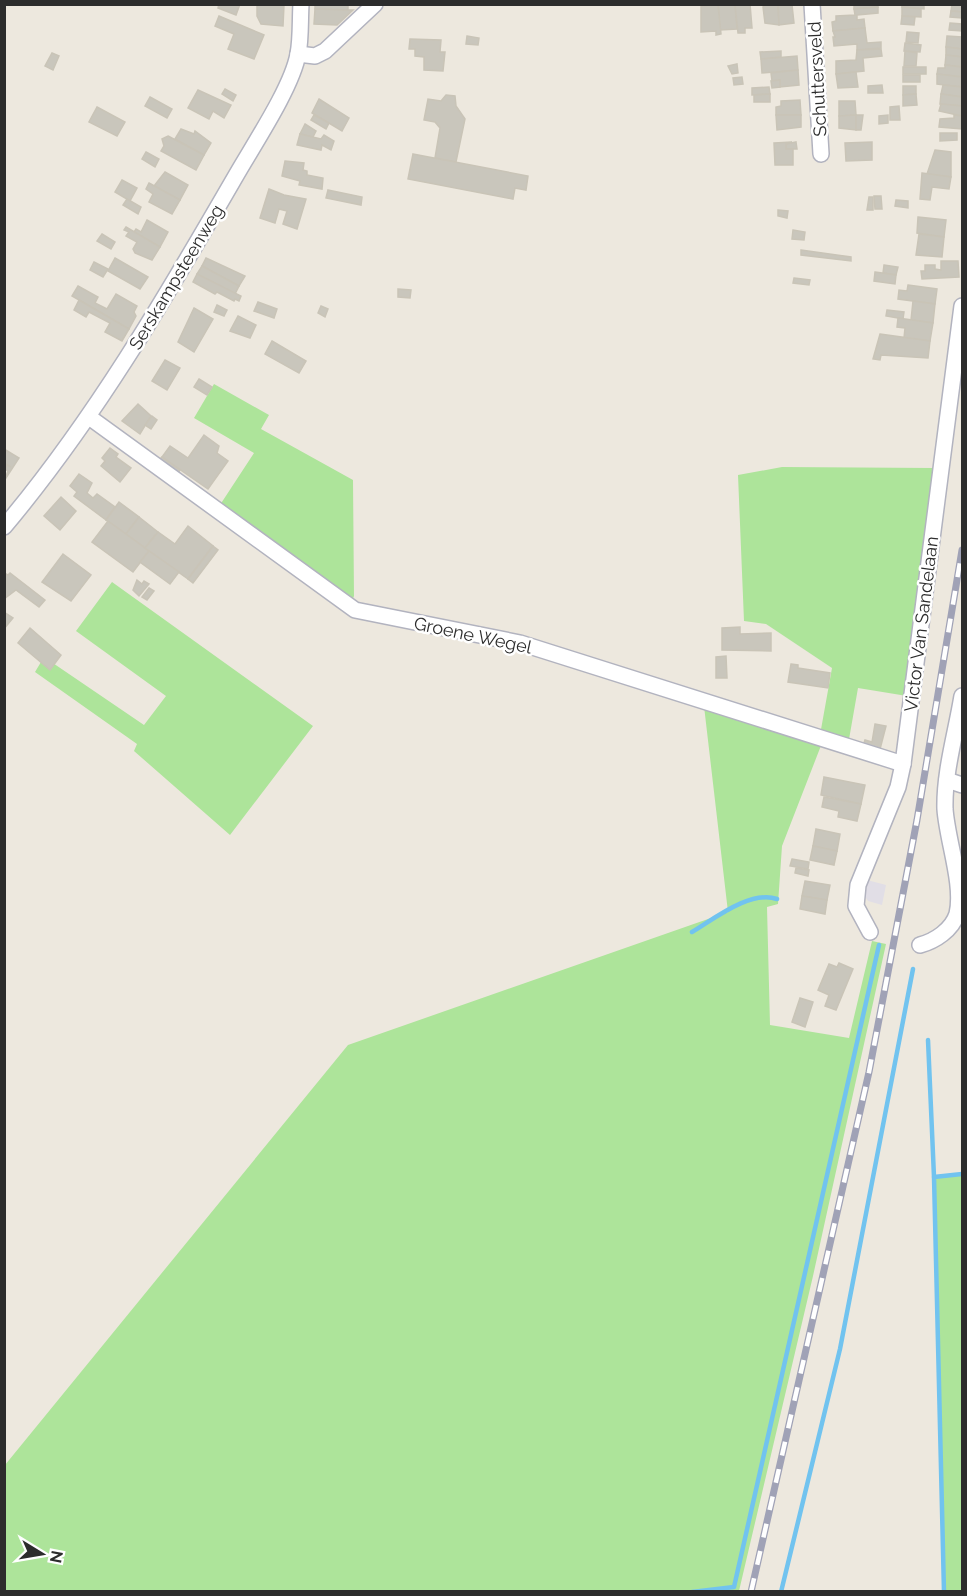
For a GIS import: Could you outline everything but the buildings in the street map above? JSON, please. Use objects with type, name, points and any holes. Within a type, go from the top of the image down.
[{"type":"street","name":"Serskampsteenweg","points":[[4,527],[89,417],[153,319],[252,147],[290,77],[298,54],[301,4]]},
{"type":"street","points":[[298,54],[315,56],[325,51],[375,4]]},
{"type":"street","name":"Schuttersveld","points":[[812,4],[821,154]]},
{"type":"street","name":"Victor Van Sandelaan","points":[[870,932],[856,906],[858,885],[898,787],[903,764],[963,306]]},
{"type":"street","name":"Groene Wegel","points":[[89,417],[355,610],[520,643],[903,764]]},
{"type":"street","points":[[920,945],[933,940],[948,928],[957,911],[957,890],[945,811],[947,780],[963,696]]},
{"type":"street","points":[[947,780],[963,784]]},
{"type":"shaded area","points":[[867,880],[886,885],[882,905],[868,901],[864,895]]},
{"type":"green space","points":[[214,384],[269,415],[261,429],[353,480],[354,596],[351,603],[218,508],[254,453],[194,418]]},
{"type":"green space","points":[[782,467],[934,468],[907,696],[858,688],[848,745],[820,735],[832,668],[766,624],[744,621],[738,475]]},
{"type":"green space","points":[[112,582],[313,726],[230,835],[134,751],[137,744],[35,672],[44,657],[144,725],[166,696],[76,631]]},
{"type":"green space","points":[[704,706],[822,743],[782,846],[778,904],[767,907],[770,1025],[849,1038],[872,941],[886,944],[813,1276],[739,1591],[5,1592],[5,1465],[348,1045],[728,912]]},
{"type":"green space","points":[[962,1174],[962,1591],[944,1592],[934,1177]]},
{"type":"waterway","points":[[692,932],[721,913],[744,902],[766,897],[777,899]]},
{"type":"waterway","points":[[692,1592],[734,1587],[879,945]]},
{"type":"waterway","points":[[781,1592],[840,1349],[913,969]]},
{"type":"waterway","points":[[928,1040],[934,1177]]},
{"type":"waterway","points":[[944,1592],[934,1177],[962,1174]]},
{"type":"railway","points":[[751,1592],[869,1072],[917,820],[962,550]]}]
